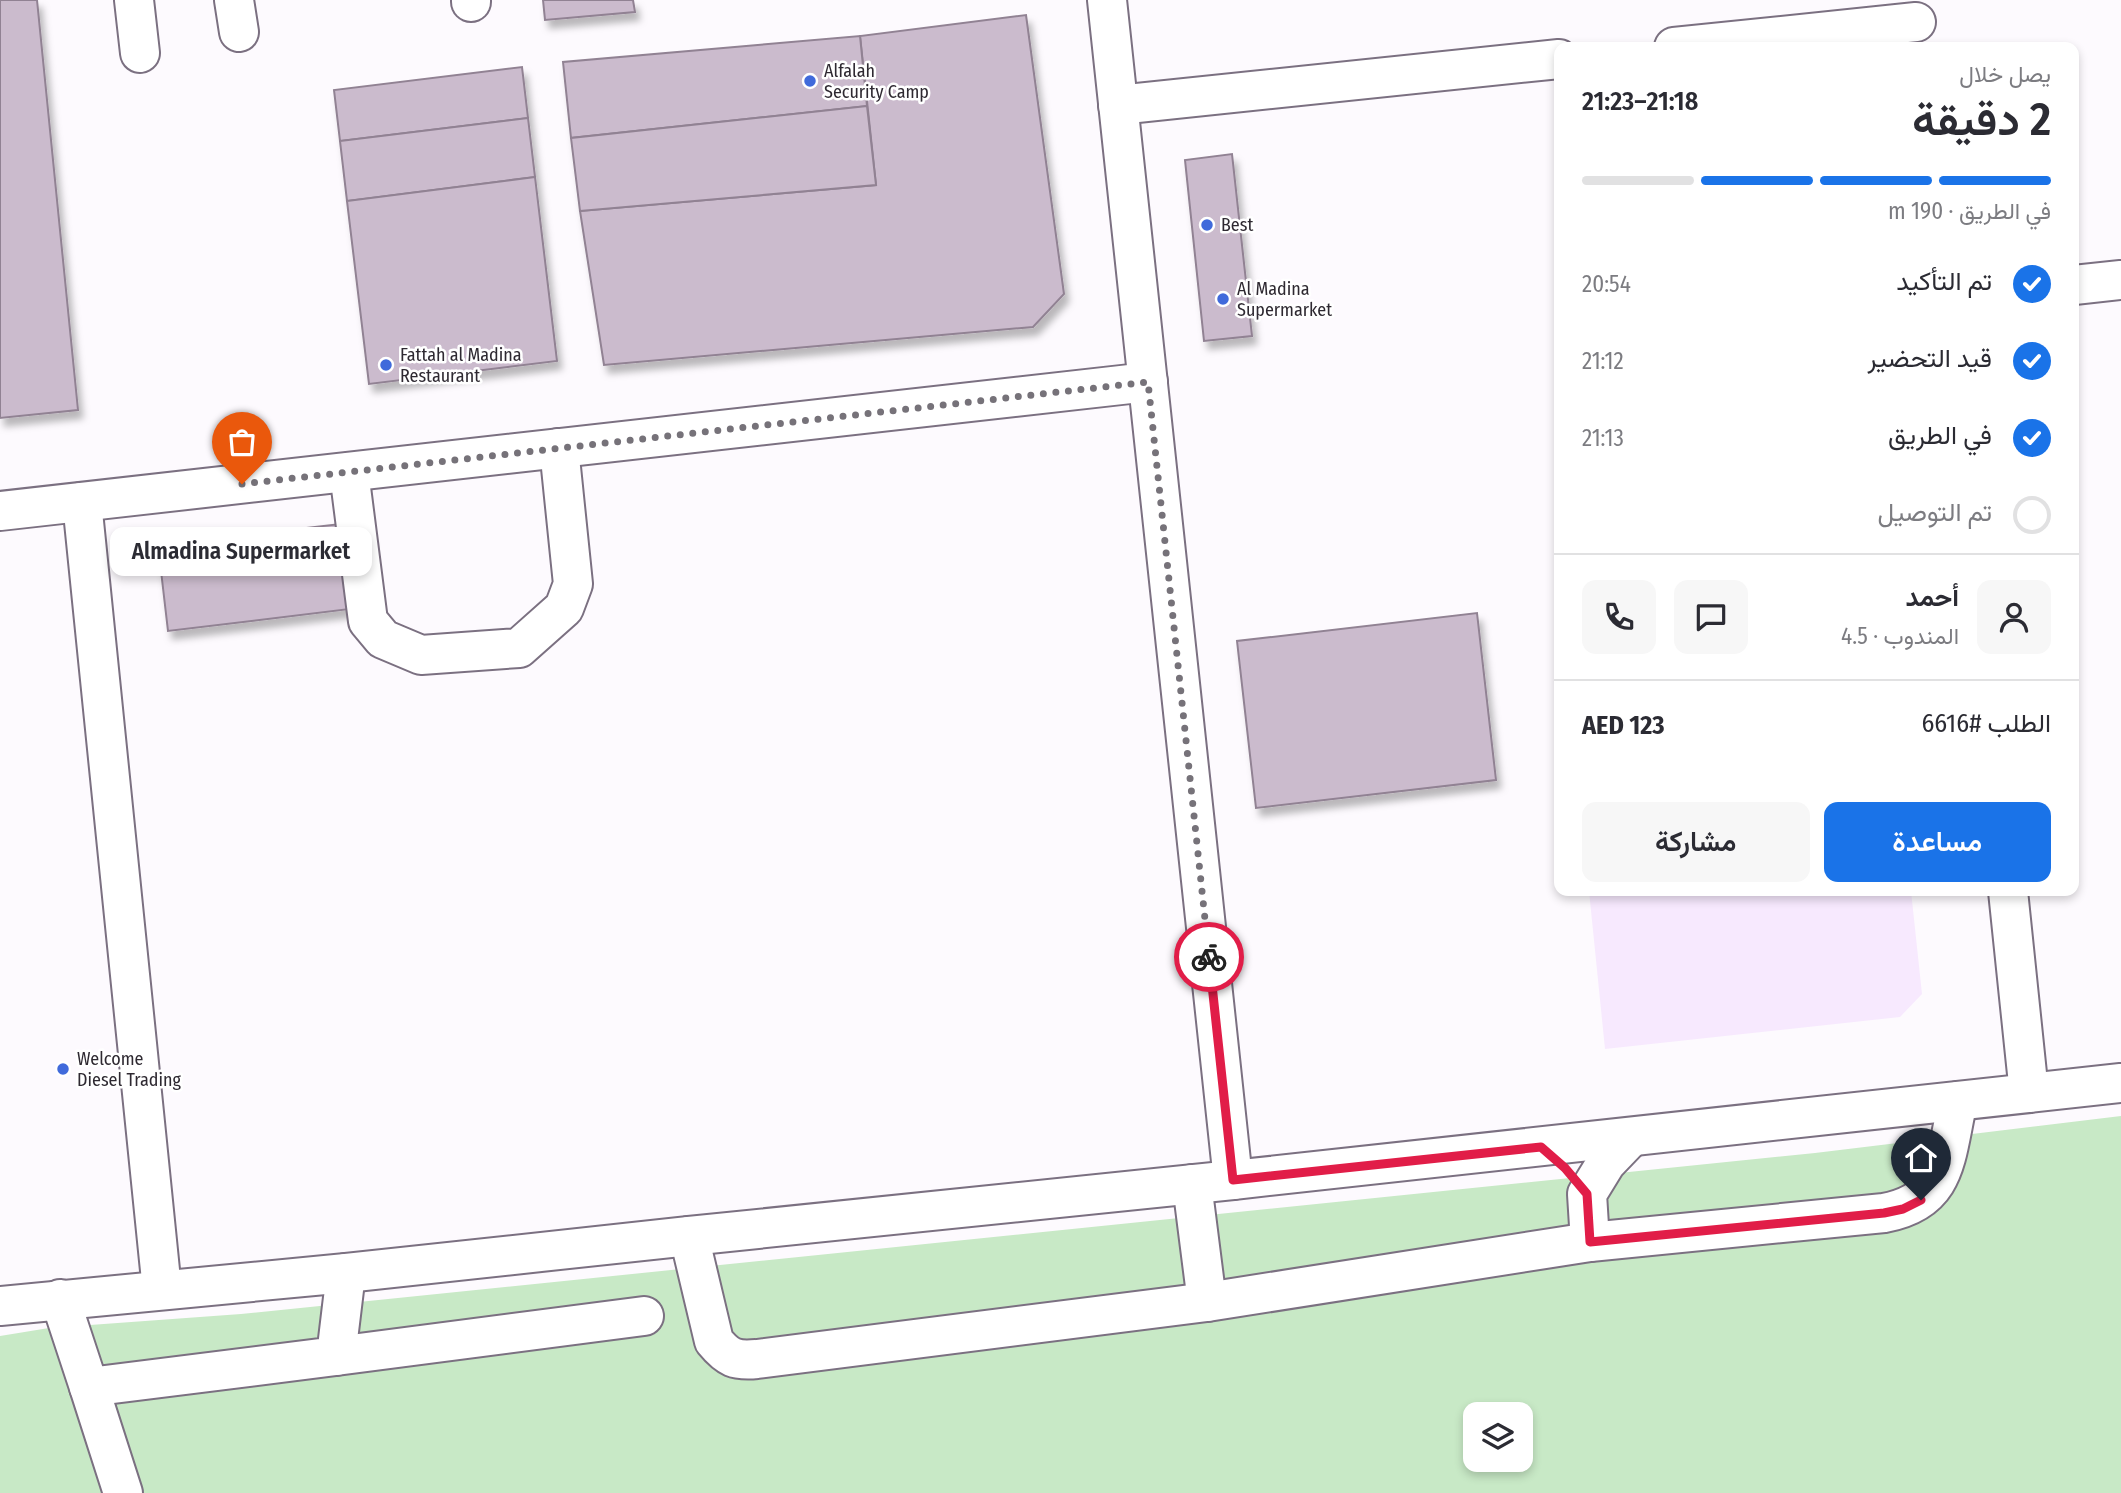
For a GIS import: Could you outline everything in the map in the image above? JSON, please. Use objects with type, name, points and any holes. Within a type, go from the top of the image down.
[{"type":"street","points":[[134,0],[140,53]]},
{"type":"street","points":[[1107,0],[1233,1180]]},
{"type":"street","points":[[1724,42],[1916,23]]},
{"type":"street","points":[[1118,105],[1554,60]]},
{"type":"street","points":[[2079,284],[2121,280]]},
{"type":"street","points":[[0,511],[1148,382]]},
{"type":"street","points":[[349,472],[368,621],[383,639],[421,655],[519,648],[564,608],[573,584],[559,448]]},
{"type":"street","points":[[82,502],[162,1290]]},
{"type":"street","points":[[2009,896],[2029,1093]]},
{"type":"street","points":[[0,1306],[346,1273],[1233,1180],[2121,1083]]},
{"type":"street","points":[[688,1236],[714,1341],[725,1354],[740,1360],[1207,1301],[1590,1242],[1903,1209],[1921,1200],[1935,1185],[1943,1167],[1958,1101]]},
{"type":"street","points":[[1590,1242],[1587,1194],[1606,1163],[1630,1138]]},
{"type":"street","points":[[1541,1147],[1565,1168],[1587,1194]]},
{"type":"street","points":[[1192,1184],[1207,1301]]},
{"type":"street","points":[[336,1356],[346,1273]]},
{"type":"street","points":[[60,1299],[123,1493]]},
{"type":"street","points":[[89,1387],[644,1316]]},
{"type":"shaded area","points":[[1590,896],[1912,896],[1922,994],[1900,1017],[1605,1049]]},
{"type":"green space","points":[[2121,1116],[2121,1493],[0,1493],[0,1336],[49,1328],[241,1314],[1815,1153]]},
{"type":"building","points":[[0,0],[37,0],[78,410],[0,418]]},
{"type":"building","points":[[543,0],[633,0],[635,12],[545,20]]},
{"type":"building","points":[[1026,15],[1064,294],[1033,327],[604,365],[580,211],[876,185],[860,36]]},
{"type":"building","points":[[860,36],[867,106],[571,138],[563,62]]},
{"type":"building","points":[[522,67],[528,118],[340,141],[334,90]]},
{"type":"building","points":[[867,106],[876,185],[580,211],[571,138]]},
{"type":"building","points":[[528,118],[535,177],[347,201],[340,141]]},
{"type":"building","points":[[1232,154],[1252,336],[1204,341],[1185,160]]},
{"type":"building","points":[[535,177],[557,361],[369,384],[347,201]]},
{"type":"building","points":[[340,524],[350,609],[168,631],[158,545]]},
{"type":"building","points":[[1477,613],[1496,780],[1256,808],[1237,641]]},
{"type":"way so far","points":[[242,484],[1148,382],[1209,957]]},
{"type":"place","name":"Alfalah Security Camp","points":[[810,81]]},
{"type":"place","name":"Best","points":[[1207,225]]},
{"type":"place","name":"Al Madina Supermarket","points":[[1223,299]]},
{"type":"place","name":"Fattah al Madina Restaurant","points":[[386,365]]},
{"type":"place","name":"Almadina Supermarket","points":[[242,484]]},
{"type":"place","name":"Welcome Diesel Trading","points":[[63,1069]]},
{"type":"route","points":[[1209,957],[1233,1180],[1541,1147],[1565,1168],[1587,1194],[1590,1242],[1884,1213],[1903,1209],[1921,1200]]}]
